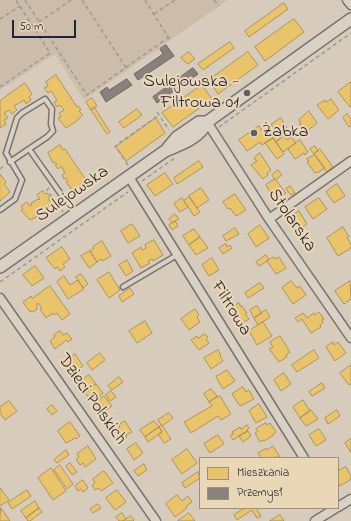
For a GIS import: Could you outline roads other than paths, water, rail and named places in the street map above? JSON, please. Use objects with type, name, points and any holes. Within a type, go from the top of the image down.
[{"type":"main road","name":"Sulejowska","points":[[0,267],[75,215],[129,172],[165,151],[177,137],[199,122],[206,122],[351,19]]},
{"type":"street","points":[[347,0],[351,5]]},
{"type":"street","name":"Stolarska","points":[[206,122],[269,219],[351,338]]},
{"type":"street","points":[[269,219],[351,161]]},
{"type":"street","name":"Filtrowa","points":[[129,172],[177,255],[303,457]]},
{"type":"street","name":"Dzieci Polskich","points":[[0,298],[156,521]]},
{"type":"street","points":[[339,506],[351,499]]},
{"type":"street","points":[[315,521],[334,509]]},
{"type":"lane","points":[[0,210],[14,199],[22,182],[22,179],[10,162],[6,155],[17,118],[22,113],[45,99],[52,109],[52,131],[49,136],[10,162]]},
{"type":"lane","points":[[29,149],[75,215]]},
{"type":"lane","points":[[123,287],[177,255]]},
{"type":"place","name":"Sulejowska - Filtrowa 01","points":[[247,93]]},
{"type":"place","name":"Żabka","points":[[254,133]]}]
